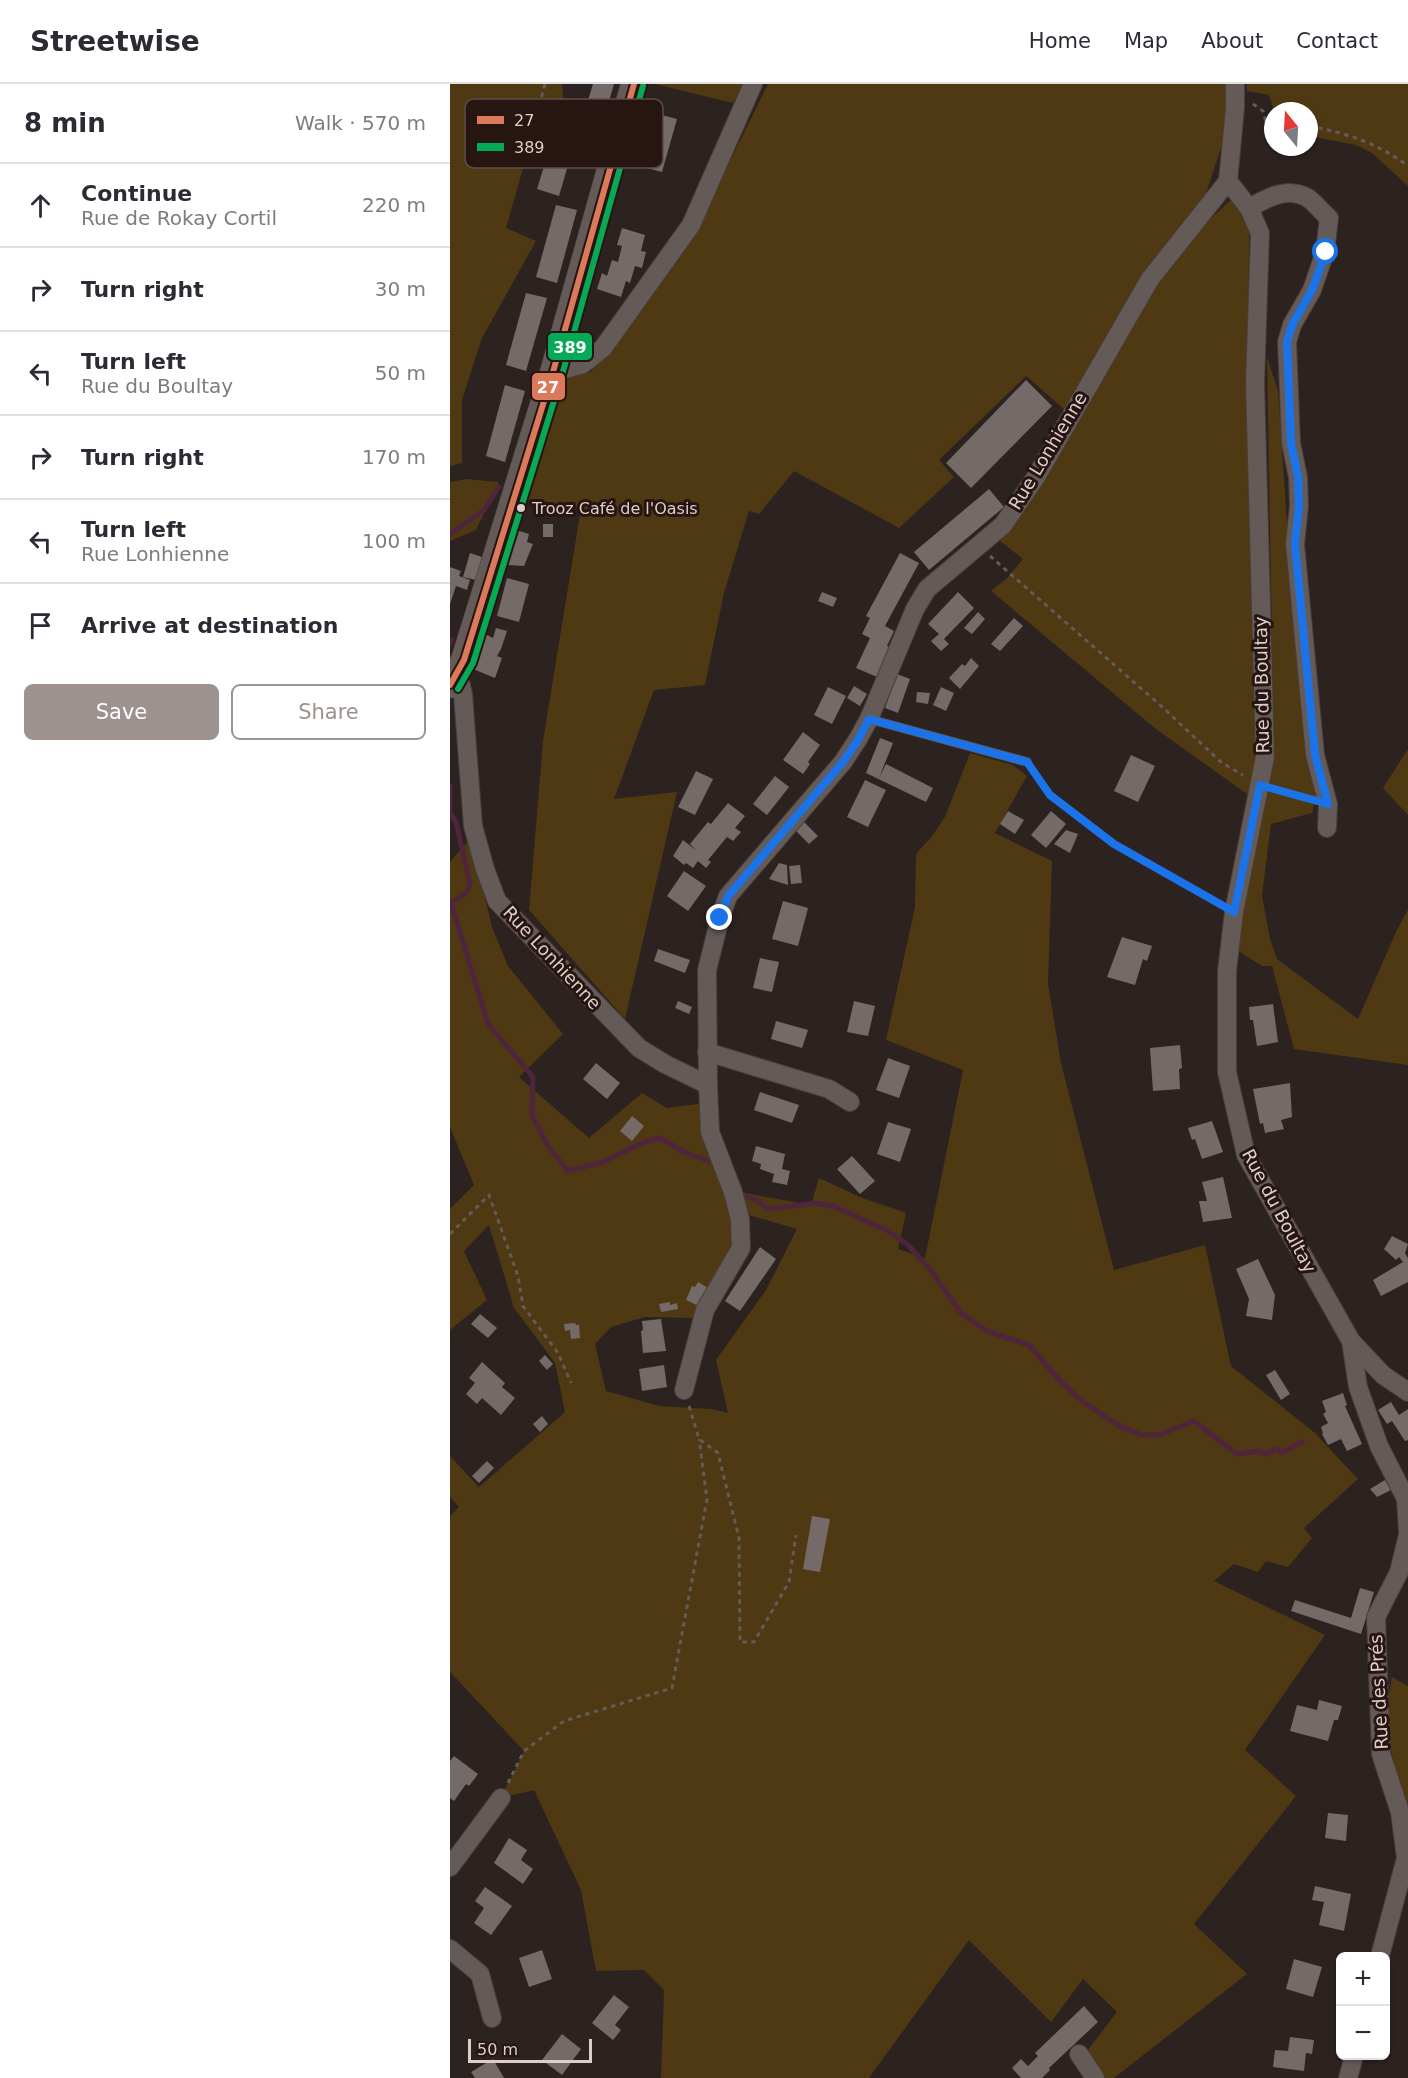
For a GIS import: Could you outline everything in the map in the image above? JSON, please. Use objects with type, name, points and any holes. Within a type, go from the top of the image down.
[{"type":"street","points":[[630,99],[634,84]]},
{"type":"street","points":[[553,372],[583,364],[603,348],[691,225],[753,84]]},
{"type":"street","points":[[1228,182],[1235,84]]},
{"type":"street","points":[[454,679],[464,660],[553,372],[610,168]]},
{"type":"street","name":"Rue du Boultay","points":[[1228,182],[1249,208],[1260,233],[1255,383],[1265,757],[1234,912],[1227,970],[1227,1072],[1246,1155],[1351,1341],[1383,1375],[1408,1392]]},
{"type":"street","name":"Rue Lonhienne","points":[[684,1390],[705,1310],[741,1248],[740,1219],[710,1132],[708,1084],[707,970],[728,896],[843,762],[869,719],[915,609],[927,589],[980,547],[1003,525],[1036,477],[1150,279],[1228,182]]},
{"type":"street","points":[[1249,208],[1266,198],[1284,192],[1306,197],[1329,218],[1326,252],[1312,290],[1292,325],[1287,342],[1291,443],[1298,477],[1299,506],[1295,544],[1315,755],[1328,804],[1327,828]]},
{"type":"street","name":"Rue Lonhienne","points":[[454,679],[463,694],[473,826],[497,901],[639,1048],[665,1064],[708,1084]]},
{"type":"street","points":[[707,1052],[830,1089],[850,1102]]},
{"type":"street","name":"Rue des Prés","points":[[1351,1341],[1358,1387],[1379,1446],[1406,1499],[1408,1533],[1399,1572],[1376,1617],[1381,1754],[1400,1812],[1406,1857],[1381,1952]]},
{"type":"street","points":[[450,1867],[501,1798]]},
{"type":"street","points":[[450,1949],[480,1974],[492,2018]]},
{"type":"street","points":[[1079,2054],[1095,2078]]},
{"type":"street","points":[[1348,2078],[1353,2060]]},
{"type":"lane","points":[[869,719],[1027,762]]},
{"type":"path","points":[[541,99],[545,84]]},
{"type":"path","points":[[1235,108],[1250,102],[1263,111],[1264,115]]},
{"type":"path","points":[[1318,128],[1341,132],[1383,149],[1408,166]]},
{"type":"path","points":[[980,547],[1160,705],[1222,763],[1260,785],[1328,804]]},
{"type":"path","points":[[1027,762],[1050,795],[1114,844],[1234,912]]},
{"type":"path","points":[[450,1234],[489,1195],[518,1276],[524,1306],[558,1353],[571,1383]]},
{"type":"path","points":[[501,1798],[524,1751],[564,1721],[672,1688],[707,1499],[699,1439],[684,1390]]},
{"type":"path","points":[[699,1439],[718,1454],[739,1538],[740,1642],[754,1642],[789,1582],[796,1535]]},
{"type":"shaded area","points":[[450,84],[562,84],[563,99],[465,99],[465,168],[523,168],[506,228],[536,241],[482,338],[462,400],[462,463],[450,466]]},
{"type":"shaded area","points":[[655,84],[745,84],[733,103]]},
{"type":"shaded area","points":[[768,84],[1226,84],[1225,136],[1205,196],[1064,409],[1026,376],[939,460],[954,477],[899,528],[794,471],[759,514],[749,511],[724,593],[705,685],[654,690],[614,799],[677,792],[625,1019],[529,910],[543,741],[581,508],[521,500],[559,377],[591,372],[694,234]]},
{"type":"shaded area","points":[[1247,84],[1408,84],[1408,186],[1372,153],[1356,145],[1318,138],[1318,102],[1271,102],[1269,95],[1247,91]]},
{"type":"shaded area","points":[[1232,199],[1255,229],[1249,236],[1248,431],[1258,772],[1247,794],[1156,729],[991,591],[1007,578],[1023,559],[1000,541],[1042,484],[1141,311],[1186,241]]},
{"type":"shaded area","points":[[1267,357],[1278,391],[1289,552],[1318,787],[1312,813],[1271,824],[1262,896],[1270,939],[1277,959],[1358,1019],[1408,909],[1408,1065],[1294,1049],[1272,966],[1262,966],[1237,950],[1248,865],[1274,762]]},
{"type":"shaded area","points":[[466,479],[499,482],[476,530],[450,541],[450,482]]},
{"type":"shaded area","points":[[1408,749],[1408,815],[1383,788]]},
{"type":"shaded area","points":[[970,753],[1013,765],[1027,776],[995,833],[1052,861],[1048,984],[1061,1063],[1114,1270],[1205,1245],[1231,1366],[1315,1433],[1358,1479],[1304,1528],[1312,1538],[1288,1567],[1266,1561],[1258,1572],[1234,1564],[1214,1581],[1325,1635],[1245,1750],[1296,1796],[1194,1924],[1247,1974],[1114,2078],[1105,2078],[1087,2051],[1117,2012],[1083,1979],[1051,2022],[969,1940],[869,2078],[661,2078],[664,1990],[644,1970],[596,1971],[581,1890],[534,1790],[501,1798],[524,1751],[450,1672],[450,1516],[459,1507],[450,1497],[450,1456],[479,1487],[565,1412],[555,1363],[514,1308],[489,1225],[464,1251],[487,1300],[450,1330],[450,1209],[474,1185],[450,1127],[450,862],[471,838],[492,927],[508,966],[563,1034],[519,1077],[589,1138],[642,1093],[667,1108],[705,1103],[727,1194],[734,1245],[695,1318],[645,1317],[611,1327],[595,1344],[606,1391],[660,1406],[711,1409],[728,1413],[716,1360],[766,1290],[797,1229],[749,1215],[739,1192],[811,1205],[819,1178],[860,1197],[906,1213],[898,1249],[925,1258],[963,1070],[886,1040],[915,907],[916,854],[945,817]]},
{"type":"shaded area","points":[[1392,1677],[1408,1686],[1408,1817],[1384,1723]]},
{"type":"building","points":[[593,84],[614,84],[610,99],[588,99]]},
{"type":"building","points":[[663,115],[677,119],[662,172],[647,168],[663,168]]},
{"type":"building","points":[[543,168],[567,168],[559,196],[537,189]]},
{"type":"building","points":[[556,205],[577,210],[557,283],[536,277]]},
{"type":"building","points":[[622,228],[645,235],[641,251],[646,252],[642,268],[635,266],[630,283],[626,281],[621,297],[597,289],[602,273],[607,276],[612,260],[618,262],[622,246],[617,245]]},
{"type":"building","points":[[526,293],[547,298],[526,371],[506,365]]},
{"type":"building","points":[[1026,380],[1052,406],[971,488],[946,463]]},
{"type":"building","points":[[505,385],[525,391],[505,462],[486,456]]},
{"type":"building","points":[[989,489],[1004,507],[929,570],[914,552]]},
{"type":"building","points":[[543,524],[553,524],[553,537],[543,537]]},
{"type":"building","points":[[516,530],[529,534],[527,542],[533,544],[524,566],[506,565]]},
{"type":"building","points":[[470,553],[482,557],[476,580],[463,577]]},
{"type":"building","points":[[900,553],[919,563],[885,626],[894,631],[877,677],[856,668],[870,638],[862,634],[870,618],[866,616]]},
{"type":"building","points":[[450,567],[461,571],[459,576],[470,580],[467,590],[456,586],[450,604]]},
{"type":"building","points":[[507,578],[529,584],[519,622],[497,616]]},
{"type":"building","points":[[822,592],[837,598],[833,607],[818,601]]},
{"type":"building","points":[[958,592],[974,608],[944,639],[949,644],[941,651],[931,641],[939,634],[928,624]]},
{"type":"building","points":[[978,612],[985,619],[972,634],[964,628]]},
{"type":"building","points":[[1014,618],[1023,626],[1000,651],[991,644]]},
{"type":"building","points":[[496,628],[507,631],[497,656],[502,658],[495,678],[473,669],[485,634],[493,638]]},
{"type":"building","points":[[971,658],[979,666],[960,689],[949,678],[962,664],[965,666]]},
{"type":"building","points":[[897,674],[910,679],[898,713],[885,708]]},
{"type":"building","points":[[854,686],[867,694],[860,706],[847,698]]},
{"type":"building","points":[[828,687],[846,696],[832,724],[814,715]]},
{"type":"building","points":[[941,687],[954,693],[946,711],[933,705]]},
{"type":"building","points":[[917,692],[930,693],[928,704],[916,702]]},
{"type":"building","points":[[803,732],[820,745],[803,774],[783,760]]},
{"type":"building","points":[[880,738],[893,743],[879,778],[886,764],[933,788],[926,802],[866,773]]},
{"type":"building","points":[[1131,755],[1155,766],[1138,802],[1114,791]]},
{"type":"building","points":[[696,771],[713,779],[695,815],[678,807]]},
{"type":"building","points":[[775,776],[789,787],[767,815],[753,804]]},
{"type":"building","points":[[865,780],[886,790],[868,827],[847,817]]},
{"type":"building","points":[[728,803],[745,816],[735,828],[741,832],[733,841],[727,837],[708,860],[711,862],[706,868],[698,861],[693,868],[686,863],[684,865],[673,856],[683,840],[697,851],[690,844],[708,822],[711,824]]},
{"type":"building","points":[[1008,811],[1024,820],[1015,834],[1000,824]]},
{"type":"building","points":[[1051,811],[1066,824],[1046,848],[1031,835]]},
{"type":"building","points":[[803,821],[818,836],[809,844],[795,830]]},
{"type":"building","points":[[1066,830],[1078,834],[1070,853],[1054,844]]},
{"type":"building","points":[[779,863],[787,865],[788,885],[769,879]]},
{"type":"building","points":[[800,865],[802,883],[791,884],[789,866]]},
{"type":"building","points":[[684,871],[706,886],[688,911],[667,896]]},
{"type":"building","points":[[783,901],[808,908],[798,946],[772,939]]},
{"type":"building","points":[[1122,937],[1152,946],[1147,961],[1143,959],[1135,985],[1107,977]]},
{"type":"building","points":[[658,949],[690,960],[685,973],[654,961]]},
{"type":"building","points":[[760,958],[779,962],[772,992],[753,988]]},
{"type":"building","points":[[678,1001],[692,1007],[689,1014],[675,1008]]},
{"type":"building","points":[[854,1001],[875,1006],[868,1036],[847,1032]]},
{"type":"building","points":[[1273,1004],[1278,1042],[1257,1046],[1249,1007]]},
{"type":"building","points":[[776,1021],[808,1030],[802,1048],[771,1039]]},
{"type":"building","points":[[1180,1045],[1182,1068],[1179,1069],[1180,1089],[1153,1091],[1150,1048]]},
{"type":"building","points":[[888,1058],[910,1066],[899,1098],[876,1090]]},
{"type":"building","points":[[596,1063],[620,1083],[607,1099],[583,1079]]},
{"type":"building","points":[[1290,1083],[1292,1117],[1281,1120],[1284,1129],[1265,1133],[1263,1123],[1260,1124],[1253,1089]]},
{"type":"building","points":[[760,1092],[799,1105],[792,1123],[754,1110]]},
{"type":"building","points":[[632,1116],[644,1126],[632,1141],[620,1131]]},
{"type":"building","points":[[1212,1121],[1223,1152],[1202,1159],[1195,1139],[1192,1140],[1188,1128]]},
{"type":"building","points":[[888,1122],[911,1129],[900,1162],[877,1154]]},
{"type":"building","points":[[756,1146],[785,1154],[782,1169],[790,1171],[787,1185],[772,1182],[774,1174],[760,1169],[761,1164],[752,1161]]},
{"type":"building","points":[[852,1156],[875,1181],[860,1194],[837,1169]]},
{"type":"building","points":[[1223,1177],[1232,1218],[1203,1222],[1199,1201],[1207,1201],[1202,1182]]},
{"type":"building","points":[[1392,1236],[1408,1244],[1405,1253],[1408,1258],[1408,1282],[1381,1296],[1373,1280],[1403,1262],[1399,1257],[1396,1260],[1384,1249]]},
{"type":"building","points":[[760,1247],[776,1259],[740,1311],[725,1301]]},
{"type":"building","points":[[1258,1259],[1275,1295],[1272,1320],[1246,1316],[1249,1299],[1236,1269]]},
{"type":"building","points":[[698,1282],[708,1288],[701,1307],[686,1300],[692,1286],[695,1287]]},
{"type":"building","points":[[670,1302],[670,1305],[677,1303],[678,1309],[661,1312],[659,1304]]},
{"type":"building","points":[[480,1314],[497,1328],[488,1338],[471,1324]]},
{"type":"building","points":[[661,1319],[666,1351],[643,1353],[642,1321]]},
{"type":"building","points":[[564,1324],[579,1325],[580,1338],[571,1339],[570,1330],[565,1331]]},
{"type":"building","points":[[545,1355],[553,1364],[547,1370],[539,1361]]},
{"type":"building","points":[[482,1362],[505,1383],[502,1387],[515,1398],[501,1415],[482,1398],[477,1404],[466,1394],[475,1383],[469,1378]]},
{"type":"building","points":[[664,1365],[667,1387],[642,1391],[639,1369]]},
{"type":"building","points":[[1275,1370],[1290,1394],[1281,1400],[1266,1375]]},
{"type":"building","points":[[1343,1393],[1347,1405],[1345,1406],[1362,1444],[1347,1451],[1341,1439],[1328,1445],[1321,1427],[1328,1423],[1323,1414],[1326,1412],[1322,1401]]},
{"type":"building","points":[[1391,1402],[1399,1415],[1408,1409],[1408,1440],[1405,1441],[1392,1421],[1387,1424],[1378,1410]]},
{"type":"building","points":[[542,1416],[548,1424],[540,1432],[533,1424]]},
{"type":"building","points":[[487,1461],[494,1468],[479,1483],[472,1476]]},
{"type":"building","points":[[1385,1480],[1391,1490],[1377,1497],[1370,1489]]},
{"type":"building","points":[[812,1516],[830,1519],[820,1572],[803,1569]]},
{"type":"building","points":[[1360,1588],[1374,1592],[1361,1634],[1291,1611],[1295,1600],[1351,1618]]},
{"type":"building","points":[[1319,1700],[1342,1706],[1338,1720],[1334,1720],[1328,1741],[1290,1731],[1297,1705],[1317,1710]]},
{"type":"building","points":[[454,1756],[478,1774],[469,1786],[466,1784],[454,1801],[450,1798],[450,1761]]},
{"type":"building","points":[[1328,1813],[1348,1815],[1346,1841],[1325,1838]]},
{"type":"building","points":[[509,1838],[527,1850],[521,1860],[533,1869],[523,1884],[494,1863]]},
{"type":"building","points":[[1315,1886],[1351,1894],[1344,1931],[1319,1925],[1324,1902],[1312,1900]]},
{"type":"building","points":[[485,1887],[512,1906],[491,1935],[474,1923],[484,1908],[475,1901]]},
{"type":"building","points":[[542,1950],[552,1979],[529,1987],[519,1958]]},
{"type":"building","points":[[1294,1959],[1322,1967],[1313,1997],[1286,1989]]},
{"type":"building","points":[[614,1995],[629,2007],[615,2025],[621,2030],[613,2040],[592,2023]]},
{"type":"building","points":[[1084,2006],[1098,2022],[1049,2068],[1050,2070],[1042,2078],[1021,2078],[1012,2068],[1021,2059],[1028,2066],[1038,2056],[1035,2053]]},
{"type":"building","points":[[562,2034],[581,2049],[562,2075],[542,2060]]},
{"type":"building","points":[[1290,2037],[1314,2040],[1312,2054],[1306,2053],[1304,2071],[1273,2067],[1275,2050],[1288,2051]]},
{"type":"building","points":[[493,2059],[504,2078],[475,2078],[471,2072]]},
{"type":"waterway","points":[[450,534],[484,510],[499,487]]},
{"type":"waterway","points":[[450,786],[450,809]]},
{"type":"waterway","points":[[450,813],[456,822],[470,884],[466,893],[451,903],[488,1024],[533,1077],[532,1115],[548,1146],[568,1171],[603,1162],[642,1143],[660,1138],[686,1153],[709,1161]]},
{"type":"waterway","points":[[748,1197],[768,1209],[816,1203],[833,1206],[888,1231],[907,1244],[929,1268],[961,1313],[987,1331],[1029,1345],[1061,1382],[1082,1401],[1121,1427],[1142,1435],[1159,1435],[1194,1421],[1237,1454],[1257,1451],[1267,1454],[1276,1449],[1281,1453],[1302,1442]]},
{"type":"transit line","name":"27","points":[[630,99],[634,84]]},
{"type":"transit line","name":"389","points":[[639,99],[643,86]]},
{"type":"transit line","name":"27","points":[[450,685],[464,660],[553,372],[610,168]]},
{"type":"transit line","name":"389","points":[[458,689],[473,663],[562,375],[620,168]]},
{"type":"place","name":"Trooz Café de l'Oasis","points":[[521,508]]},
{"type":"route","points":[[720,918],[728,896],[843,762],[869,719],[1027,762],[1050,795],[1114,844],[1234,912],[1260,785],[1328,804],[1315,755],[1295,544],[1299,506],[1298,477],[1291,443],[1287,342],[1292,325],[1312,290],[1326,252]]}]
